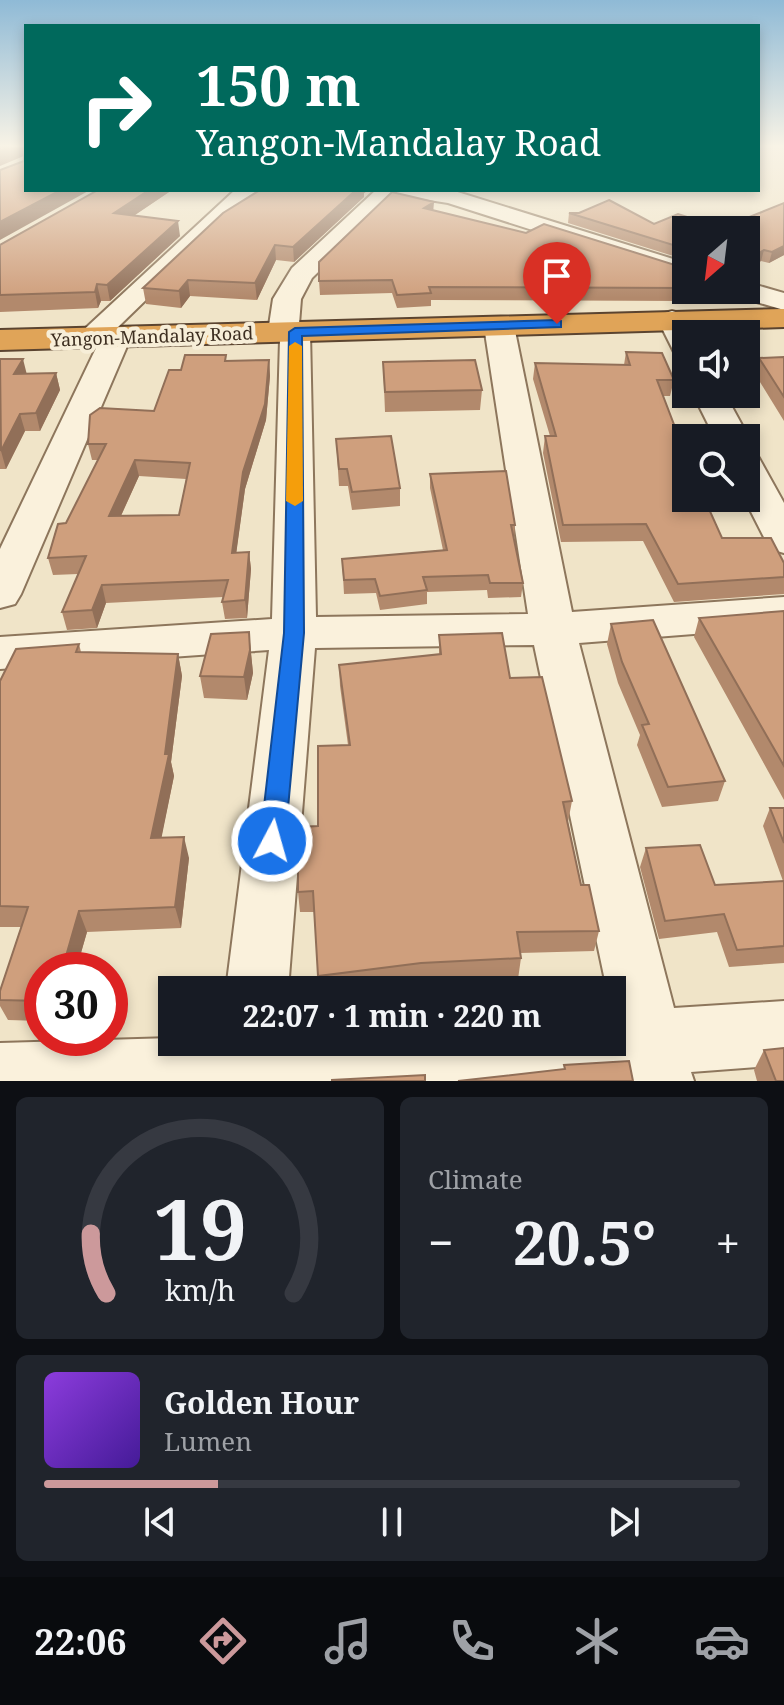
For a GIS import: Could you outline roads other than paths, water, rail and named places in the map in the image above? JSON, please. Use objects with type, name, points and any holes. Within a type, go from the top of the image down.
[{"type":"highway","name":"Yangon-Mandalay Road","points":[[760,322],[784,318]]},
{"type":"highway","name":"Yangon-Mandalay Road","points":[[0,340],[499,326],[672,334]]},
{"type":"street","points":[[0,594],[104,337],[241,197]]},
{"type":"street","points":[[258,976],[294,633],[287,299],[301,274],[381,197]]},
{"type":"street","points":[[452,197],[672,267]]},
{"type":"street","points":[[760,294],[784,302]]},
{"type":"street","points":[[499,326],[553,629],[656,1061]]},
{"type":"street","points":[[760,493],[784,540]]},
{"type":"street","points":[[0,653],[294,633],[553,629],[784,612]]},
{"type":"street","points":[[0,1076],[249,1064],[656,1061],[784,1033]]}]
